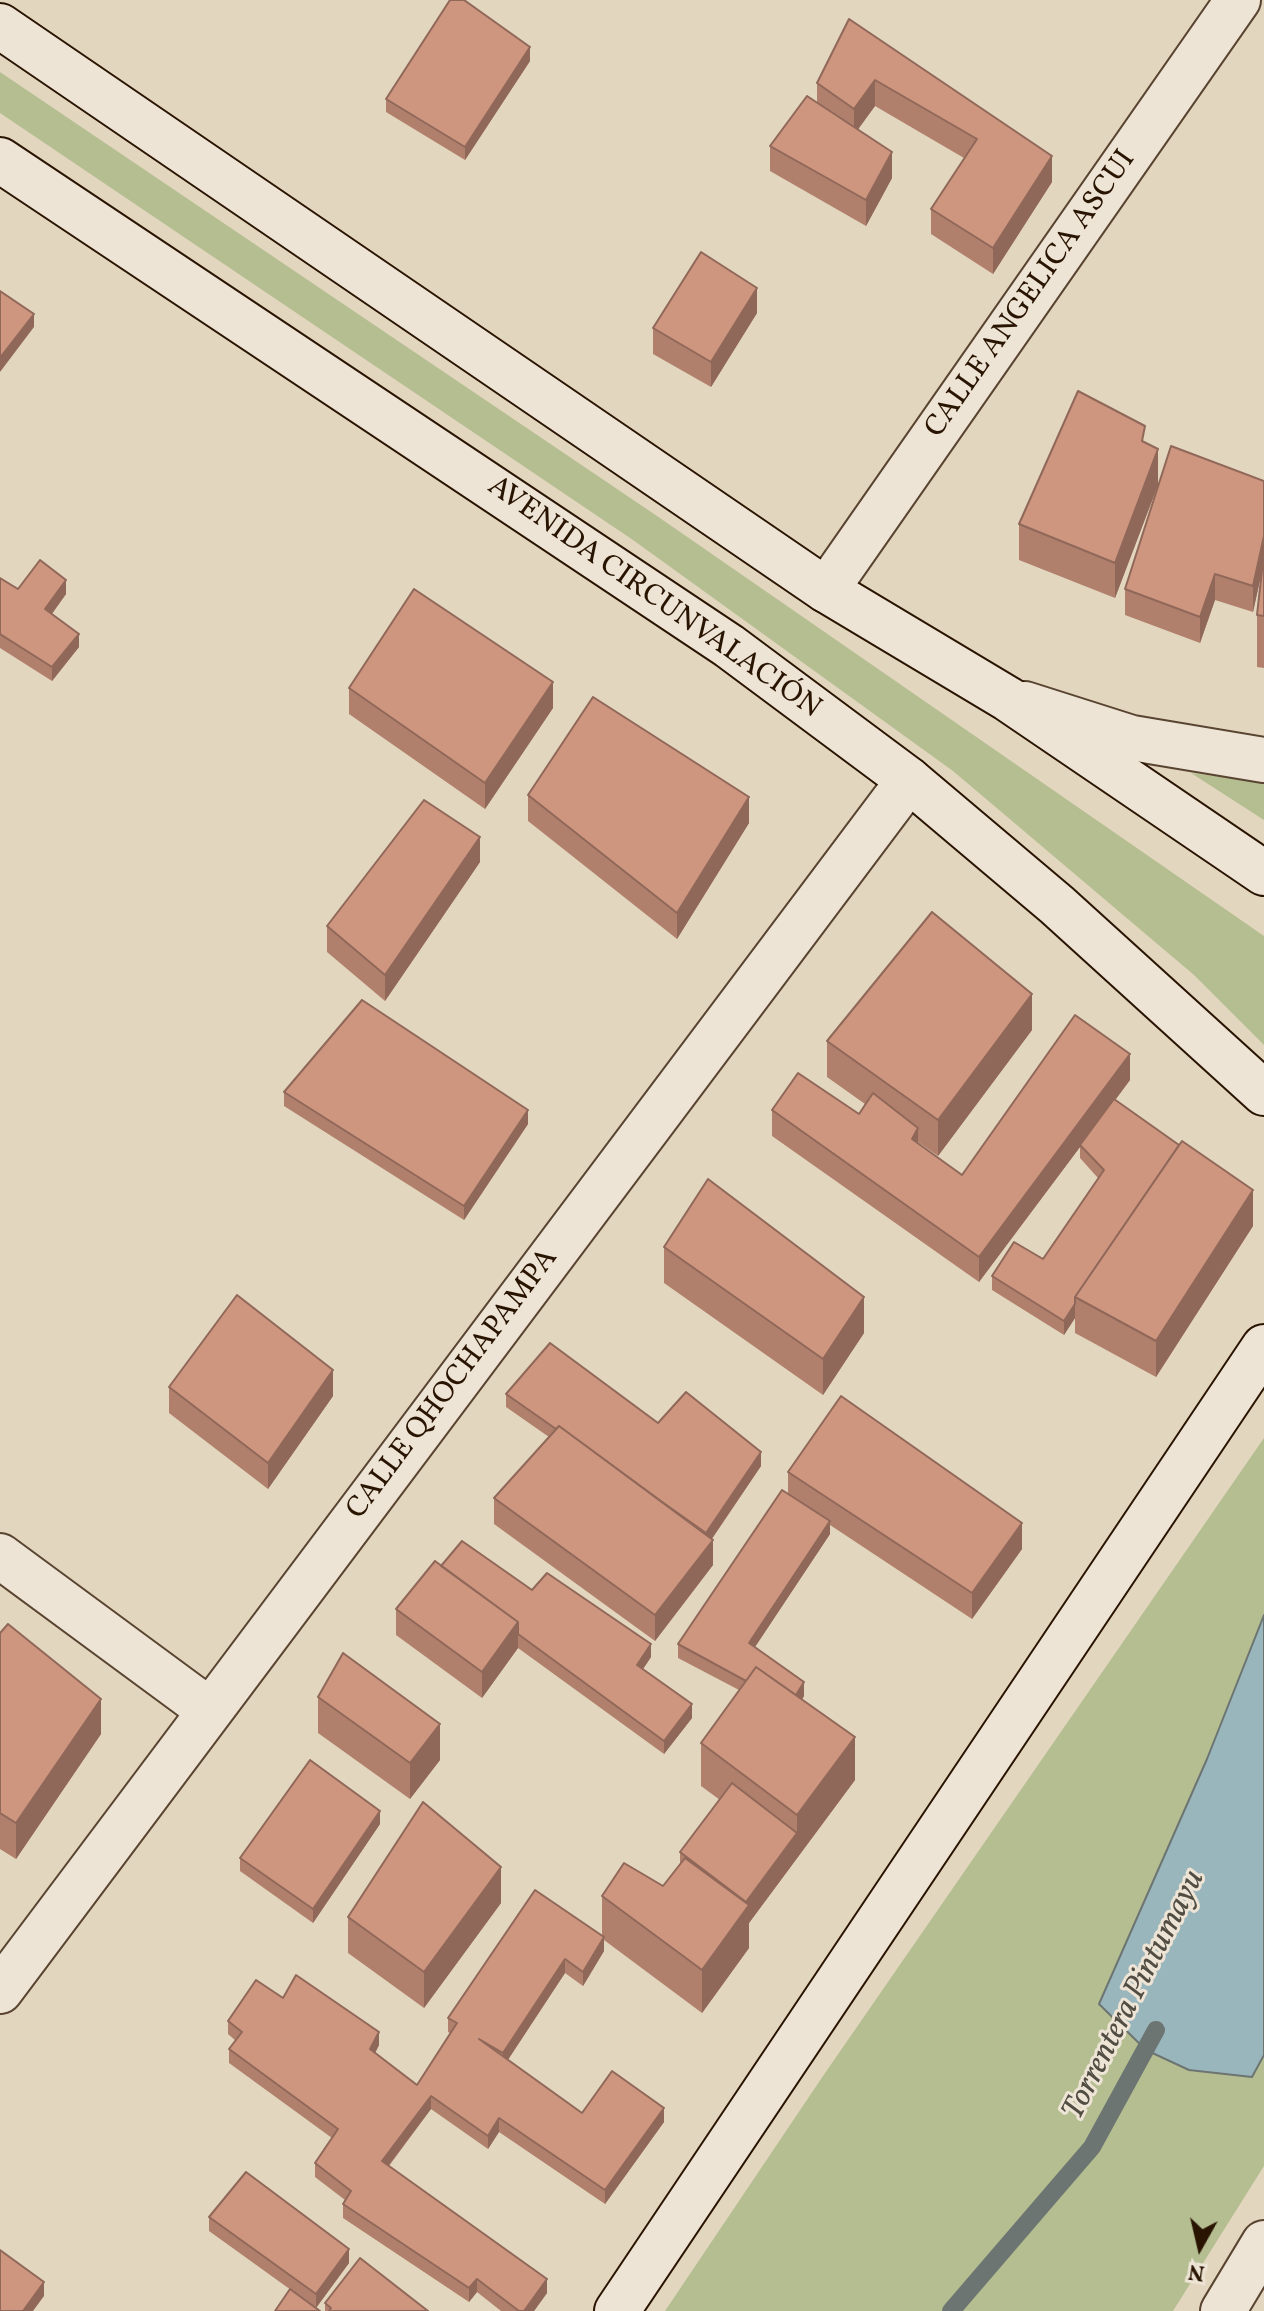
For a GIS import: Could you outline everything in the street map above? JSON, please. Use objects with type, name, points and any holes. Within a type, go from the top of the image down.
[{"type":"main road","name":"CALLE ANGELICA ASCUI","points":[[826,590],[1238,0]]},
{"type":"main road","points":[[0,26],[826,590],[1008,699],[1264,873]]},
{"type":"main road","name":"AVENIDA CIRCUNVALACIÓN","points":[[0,160],[729,646],[909,780],[1057,905],[1264,1093]]},
{"type":"main road","points":[[1008,699],[1132,738],[1264,760]]},
{"type":"main road","name":"CALLE QHOCHAPAMPA","points":[[0,1991],[909,780]]},
{"type":"main road","points":[[617,2311],[1264,1347]]},
{"type":"main road","points":[[0,1556],[209,1710]]},
{"type":"main road","points":[[1223,2311],[1264,2243]]},
{"type":"green space","points":[[0,72],[657,516],[1264,936],[1264,1045],[1194,975],[953,771],[633,540],[0,113]]},
{"type":"green space","points":[[1191,773],[1264,782],[1264,820]]},
{"type":"green space","points":[[1264,1438],[1264,2166],[1173,2311],[665,2311],[823,2076]]},
{"type":"water","points":[[1264,1615],[1264,2055],[1252,2077],[1189,2070],[1146,2050],[1099,2004],[1207,1759]]},
{"type":"building","points":[[450,0],[464,0],[530,47],[465,147],[386,99]]},
{"type":"building","points":[[849,19],[1052,156],[993,248],[931,209],[977,139],[875,80],[854,109],[817,83]]},
{"type":"building","points":[[807,96],[892,152],[866,200],[770,146]]},
{"type":"building","points":[[701,252],[757,288],[711,362],[653,328]]},
{"type":"building","points":[[0,291],[34,314],[0,358]]},
{"type":"building","points":[[1078,391],[1145,426],[1142,441],[1158,449],[1115,563],[1019,524]]},
{"type":"building","points":[[1171,446],[1264,481],[1264,536],[1253,586],[1215,574],[1200,617],[1125,589]]},
{"type":"building","points":[[1264,552],[1264,616],[1257,615]]},
{"type":"building","points":[[40,560],[66,580],[45,609],[79,634],[52,667],[0,634],[0,578],[18,589]]},
{"type":"building","points":[[414,589],[553,682],[485,783],[349,688]]},
{"type":"building","points":[[593,697],[749,797],[677,913],[528,795]]},
{"type":"building","points":[[424,800],[480,837],[385,975],[327,926]]},
{"type":"building","points":[[932,912],[1032,994],[938,1120],[827,1041]]},
{"type":"building","points":[[362,1000],[528,1110],[464,1206],[284,1092]]},
{"type":"building","points":[[1075,1015],[1130,1054],[979,1257],[772,1110],[798,1073],[859,1114],[873,1093],[918,1128],[912,1139],[962,1175]]},
{"type":"building","points":[[1114,1099],[1179,1145],[1075,1297],[1075,1304],[1064,1321],[992,1276],[1014,1242],[1043,1259],[1104,1170],[1080,1145]]},
{"type":"building","points":[[1182,1141],[1253,1190],[1156,1341],[1075,1297]]},
{"type":"building","points":[[708,1179],[864,1297],[823,1359],[664,1247]]},
{"type":"building","points":[[237,1295],[333,1370],[268,1463],[169,1387]]},
{"type":"building","points":[[550,1343],[658,1423],[686,1392],[761,1452],[706,1533],[559,1426],[556,1429],[506,1394]]},
{"type":"building","points":[[841,1396],[1022,1523],[972,1593],[788,1472]]},
{"type":"building","points":[[559,1426],[713,1540],[655,1615],[494,1498]]},
{"type":"building","points":[[782,1490],[830,1521],[749,1643],[804,1682],[796,1695],[756,1667],[746,1681],[678,1644]]},
{"type":"building","points":[[462,1541],[532,1590],[547,1573],[651,1644],[637,1665],[692,1704],[664,1741],[518,1634],[518,1622],[441,1566]]},
{"type":"building","points":[[435,1561],[518,1622],[482,1672],[396,1609]]},
{"type":"building","points":[[8,1624],[101,1699],[16,1823],[0,1813],[0,1633]]},
{"type":"building","points":[[343,1653],[440,1724],[410,1763],[318,1697]]},
{"type":"building","points":[[756,1667],[855,1737],[797,1815],[701,1743]]},
{"type":"building","points":[[310,1760],[380,1811],[313,1909],[240,1858]]},
{"type":"building","points":[[732,1783],[797,1833],[746,1902],[680,1852]]},
{"type":"building","points":[[423,1802],[501,1867],[424,1972],[348,1917]]},
{"type":"building","points":[[685,1858],[749,1905],[702,1970],[602,1896],[624,1863],[663,1886]]},
{"type":"building","points":[[535,1890],[604,1937],[583,1972],[565,1959],[503,2053],[479,2039],[582,2113],[612,2071],[664,2108],[605,2190],[499,2118],[488,2136],[431,2096],[382,2161],[547,2279],[524,2311],[519,2311],[477,2279],[469,2288],[343,2204],[351,2191],[315,2163],[338,2129],[229,2049],[242,2032],[228,2021],[256,1980],[283,1998],[296,1975],[379,2032],[370,2049],[417,2085],[457,2023],[448,2018]]},
{"type":"building","points":[[246,2172],[349,2249],[316,2294],[209,2217]]},
{"type":"building","points":[[0,2250],[44,2282],[23,2311],[0,2311]]},
{"type":"building","points":[[360,2258],[428,2311],[329,2311],[331,2308],[325,2303]]},
{"type":"building","points":[[290,2289],[320,2311],[275,2311]]},
{"type":"waterway","name":"Torrentera Pintumayu","points":[[951,2311],[1092,2147],[1156,2030]]}]
